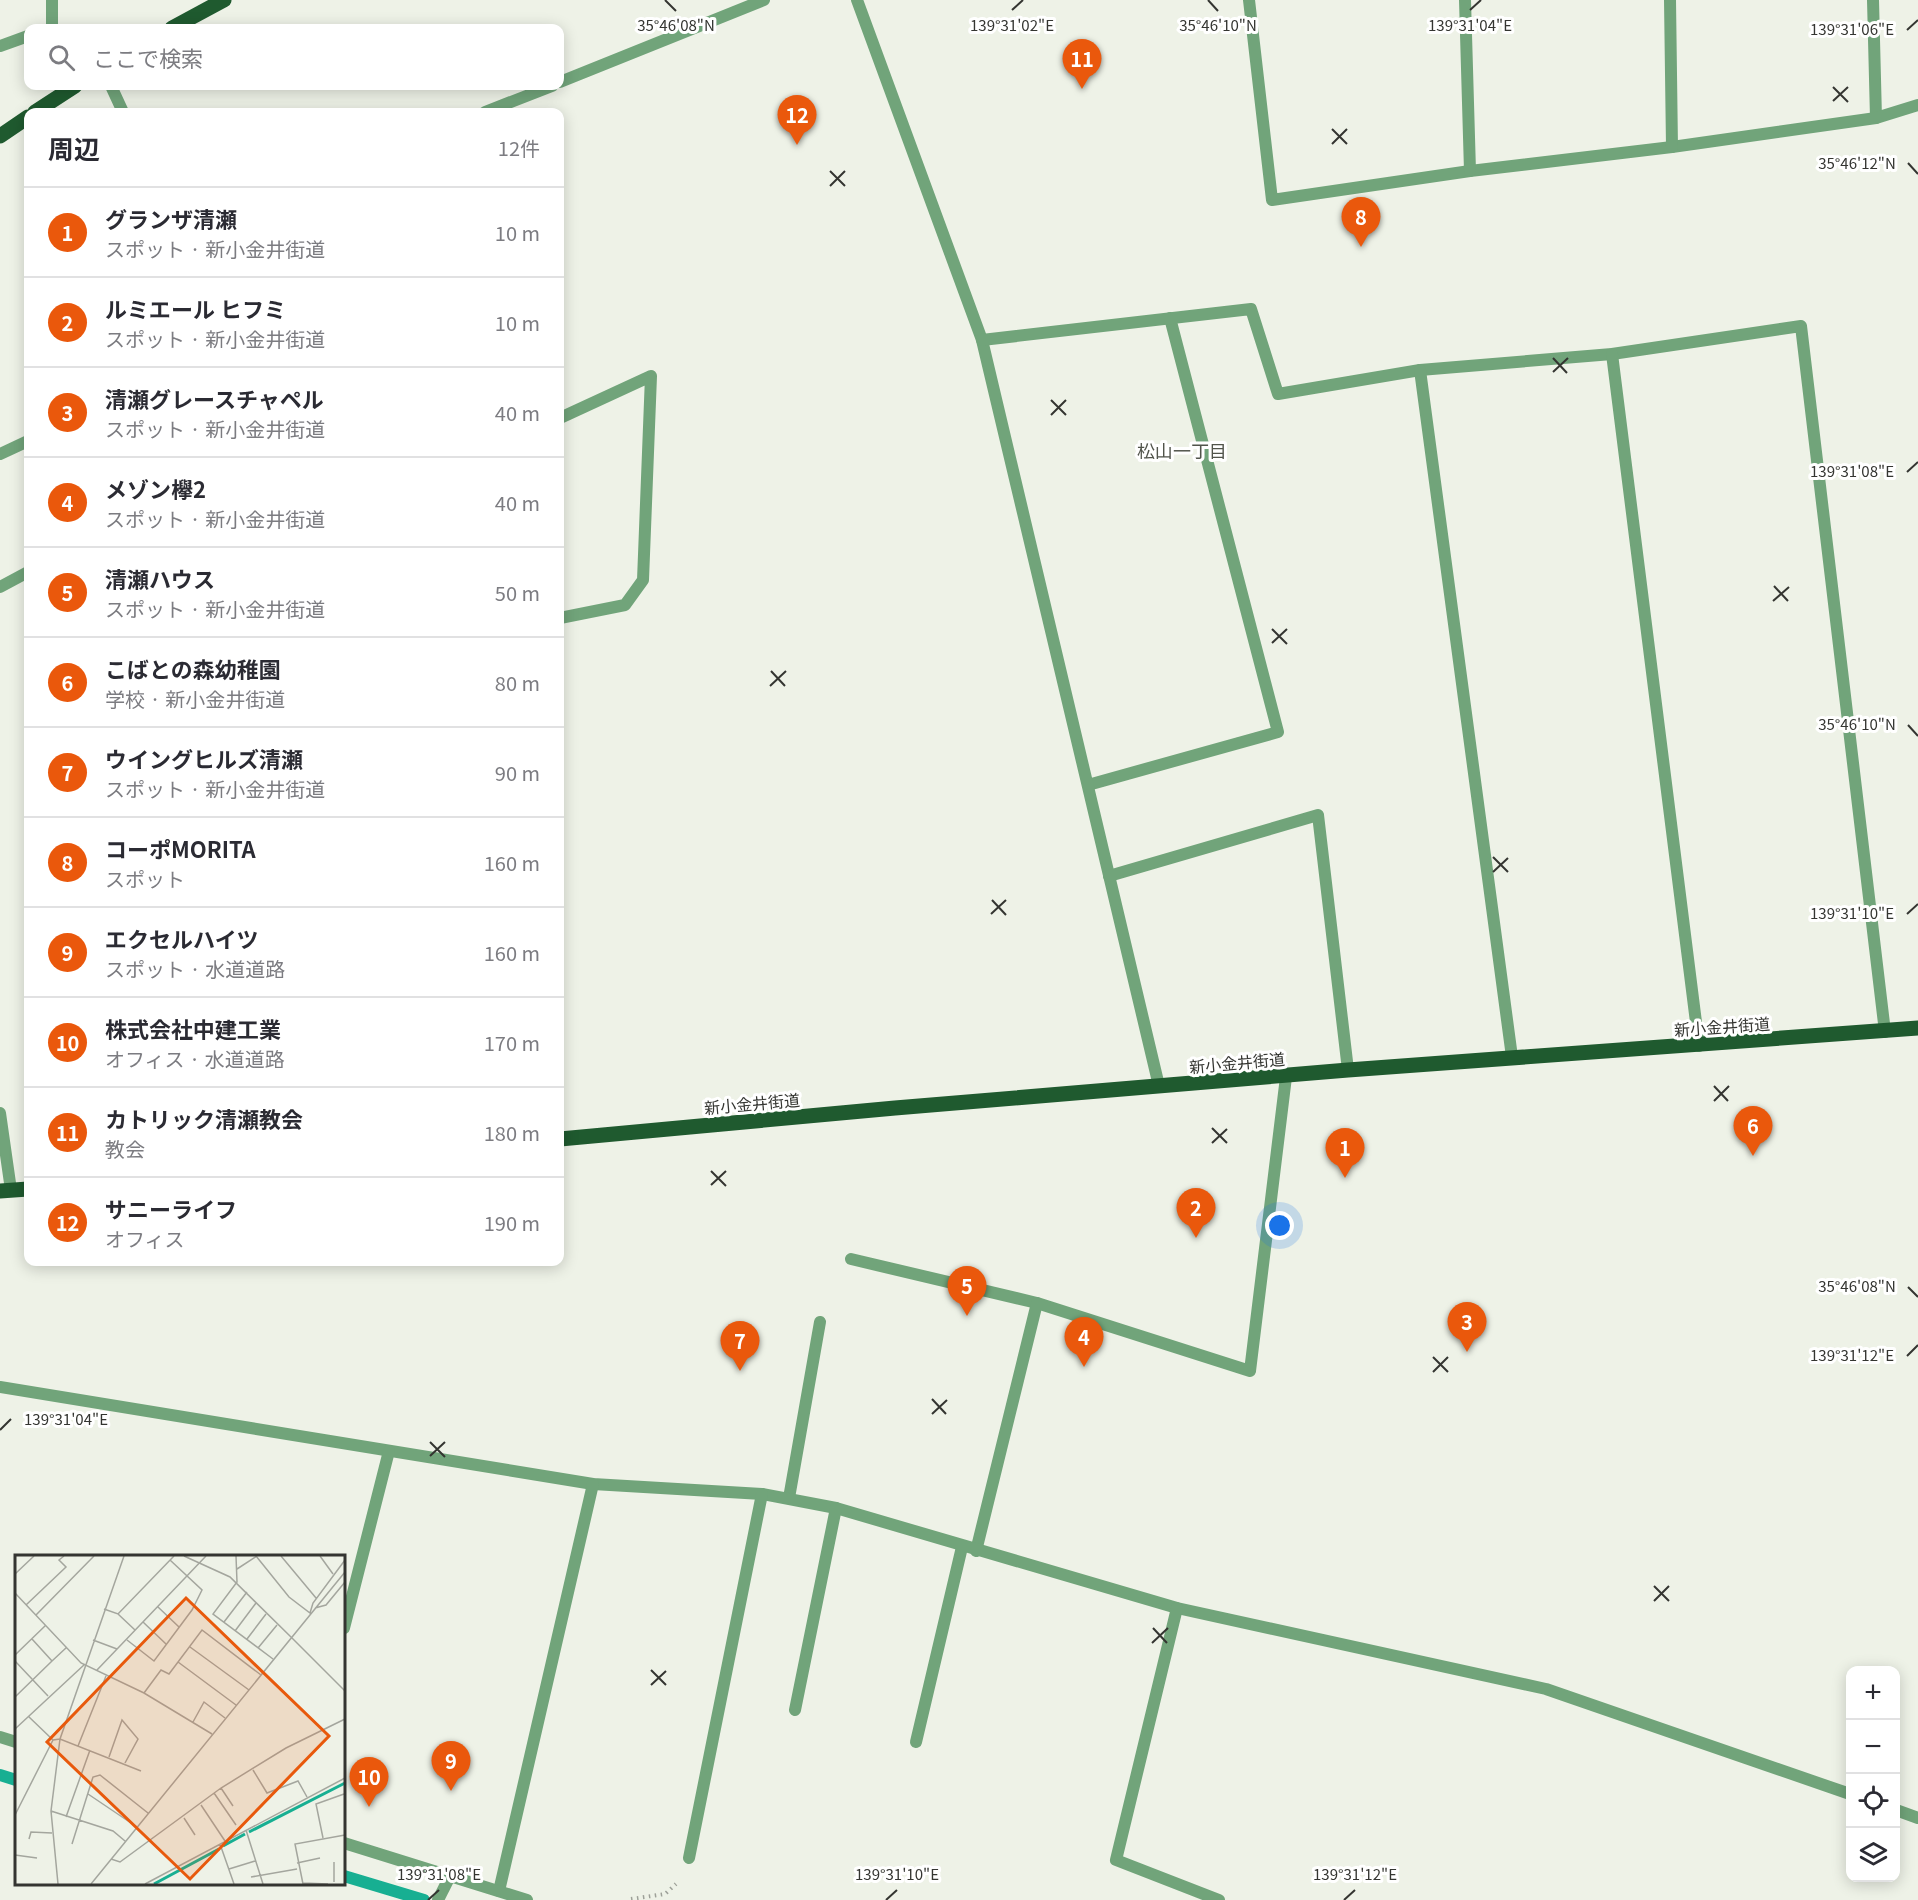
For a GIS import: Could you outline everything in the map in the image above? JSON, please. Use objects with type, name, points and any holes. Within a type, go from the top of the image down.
[{"type":"main road","points":[[179,24],[224,0]]},
{"type":"main road","points":[[41,108],[69,90]]},
{"type":"main road","points":[[0,136],[24,120]]},
{"type":"main road","name":"新小金井街道","points":[[564,1139],[1512,1057],[1699,1046],[1918,1028]]},
{"type":"main road","points":[[5,1191],[24,1189]]},
{"type":"street","points":[[52,0],[53,24]]},
{"type":"street","points":[[564,80],[764,0]]},
{"type":"street","points":[[857,0],[982,340],[1159,1086]]},
{"type":"street","points":[[1249,0],[1272,200],[1470,171],[1672,147],[1876,118],[1918,105]]},
{"type":"street","points":[[1465,0],[1470,171]]},
{"type":"street","points":[[1670,0],[1672,147]]},
{"type":"street","points":[[1873,0],[1876,118]]},
{"type":"street","points":[[0,46],[24,37]]},
{"type":"street","points":[[113,90],[121,108]]},
{"type":"street","points":[[495,108],[542,90]]},
{"type":"street","points":[[982,340],[1251,309],[1278,394],[1420,370],[1612,354],[1801,326],[1885,1032]]},
{"type":"street","points":[[1088,785],[1278,732],[1170,318]]},
{"type":"street","points":[[1612,354],[1699,1046]]},
{"type":"street","points":[[1420,370],[1512,1057]]},
{"type":"street","points":[[564,416],[651,376],[643,580],[626,605],[564,617]]},
{"type":"street","points":[[0,454],[24,443]]},
{"type":"street","points":[[0,587],[24,574]]},
{"type":"street","points":[[1109,876],[1318,815],[1348,1071]]},
{"type":"street","points":[[851,1259],[1037,1303],[1250,1371],[1286,1077]]},
{"type":"street","points":[[0,1113],[5,1191]]},
{"type":"street","points":[[976,1551],[1037,1303]]},
{"type":"street","points":[[789,1498],[820,1322]]},
{"type":"street","points":[[0,1387],[593,1484],[762,1494],[836,1508],[962,1547],[1177,1608],[1546,1689],[1846,1792]]},
{"type":"street","points":[[345,1624],[389,1450]]},
{"type":"street","points":[[499,1891],[593,1484]]},
{"type":"street","points":[[689,1858],[762,1494]]},
{"type":"street","points":[[795,1710],[836,1508]]},
{"type":"street","points":[[916,1742],[962,1547]]},
{"type":"street","points":[[1177,1608],[1116,1860],[1219,1900]]},
{"type":"street","points":[[0,1737],[15,1742]]},
{"type":"street","points":[[1900,1811],[1918,1818]]},
{"type":"street","points":[[345,1843],[527,1900]]},
{"type":"street","points":[[440,1898],[450,1876]]},
{"type":"path","points":[[631,1899],[665,1894],[683,1877],[689,1858]]},
{"type":"waterway","points":[[0,1775],[15,1780]]},
{"type":"waterway","points":[[345,1876],[424,1900]]},
{"type":"place","name":"カトリック清瀬教会","points":[[1082,89]]},
{"type":"place","name":"サニーライフ","points":[[797,145]]},
{"type":"place","name":"コーポMORITA","points":[[1361,247]]},
{"type":"place","name":"こばとの森幼稚園","points":[[1753,1156]]},
{"type":"place","name":"グランザ清瀬","points":[[1345,1178]]},
{"type":"place","name":"ルミエール ヒフミ","points":[[1196,1238]]},
{"type":"place","name":"清瀬ハウス","points":[[967,1316]]},
{"type":"place","name":"清瀬グレースチャペル","points":[[1467,1352]]},
{"type":"place","name":"メゾン欅2","points":[[1084,1367]]},
{"type":"place","name":"ウイングヒルズ清瀬","points":[[740,1371]]},
{"type":"place","name":"エクセルハイツ","points":[[451,1791]]},
{"type":"place","name":"株式会社中建工業","points":[[369,1807]]},
{"type":"district","name":"松山一丁目","points":[[1182,450]]}]
